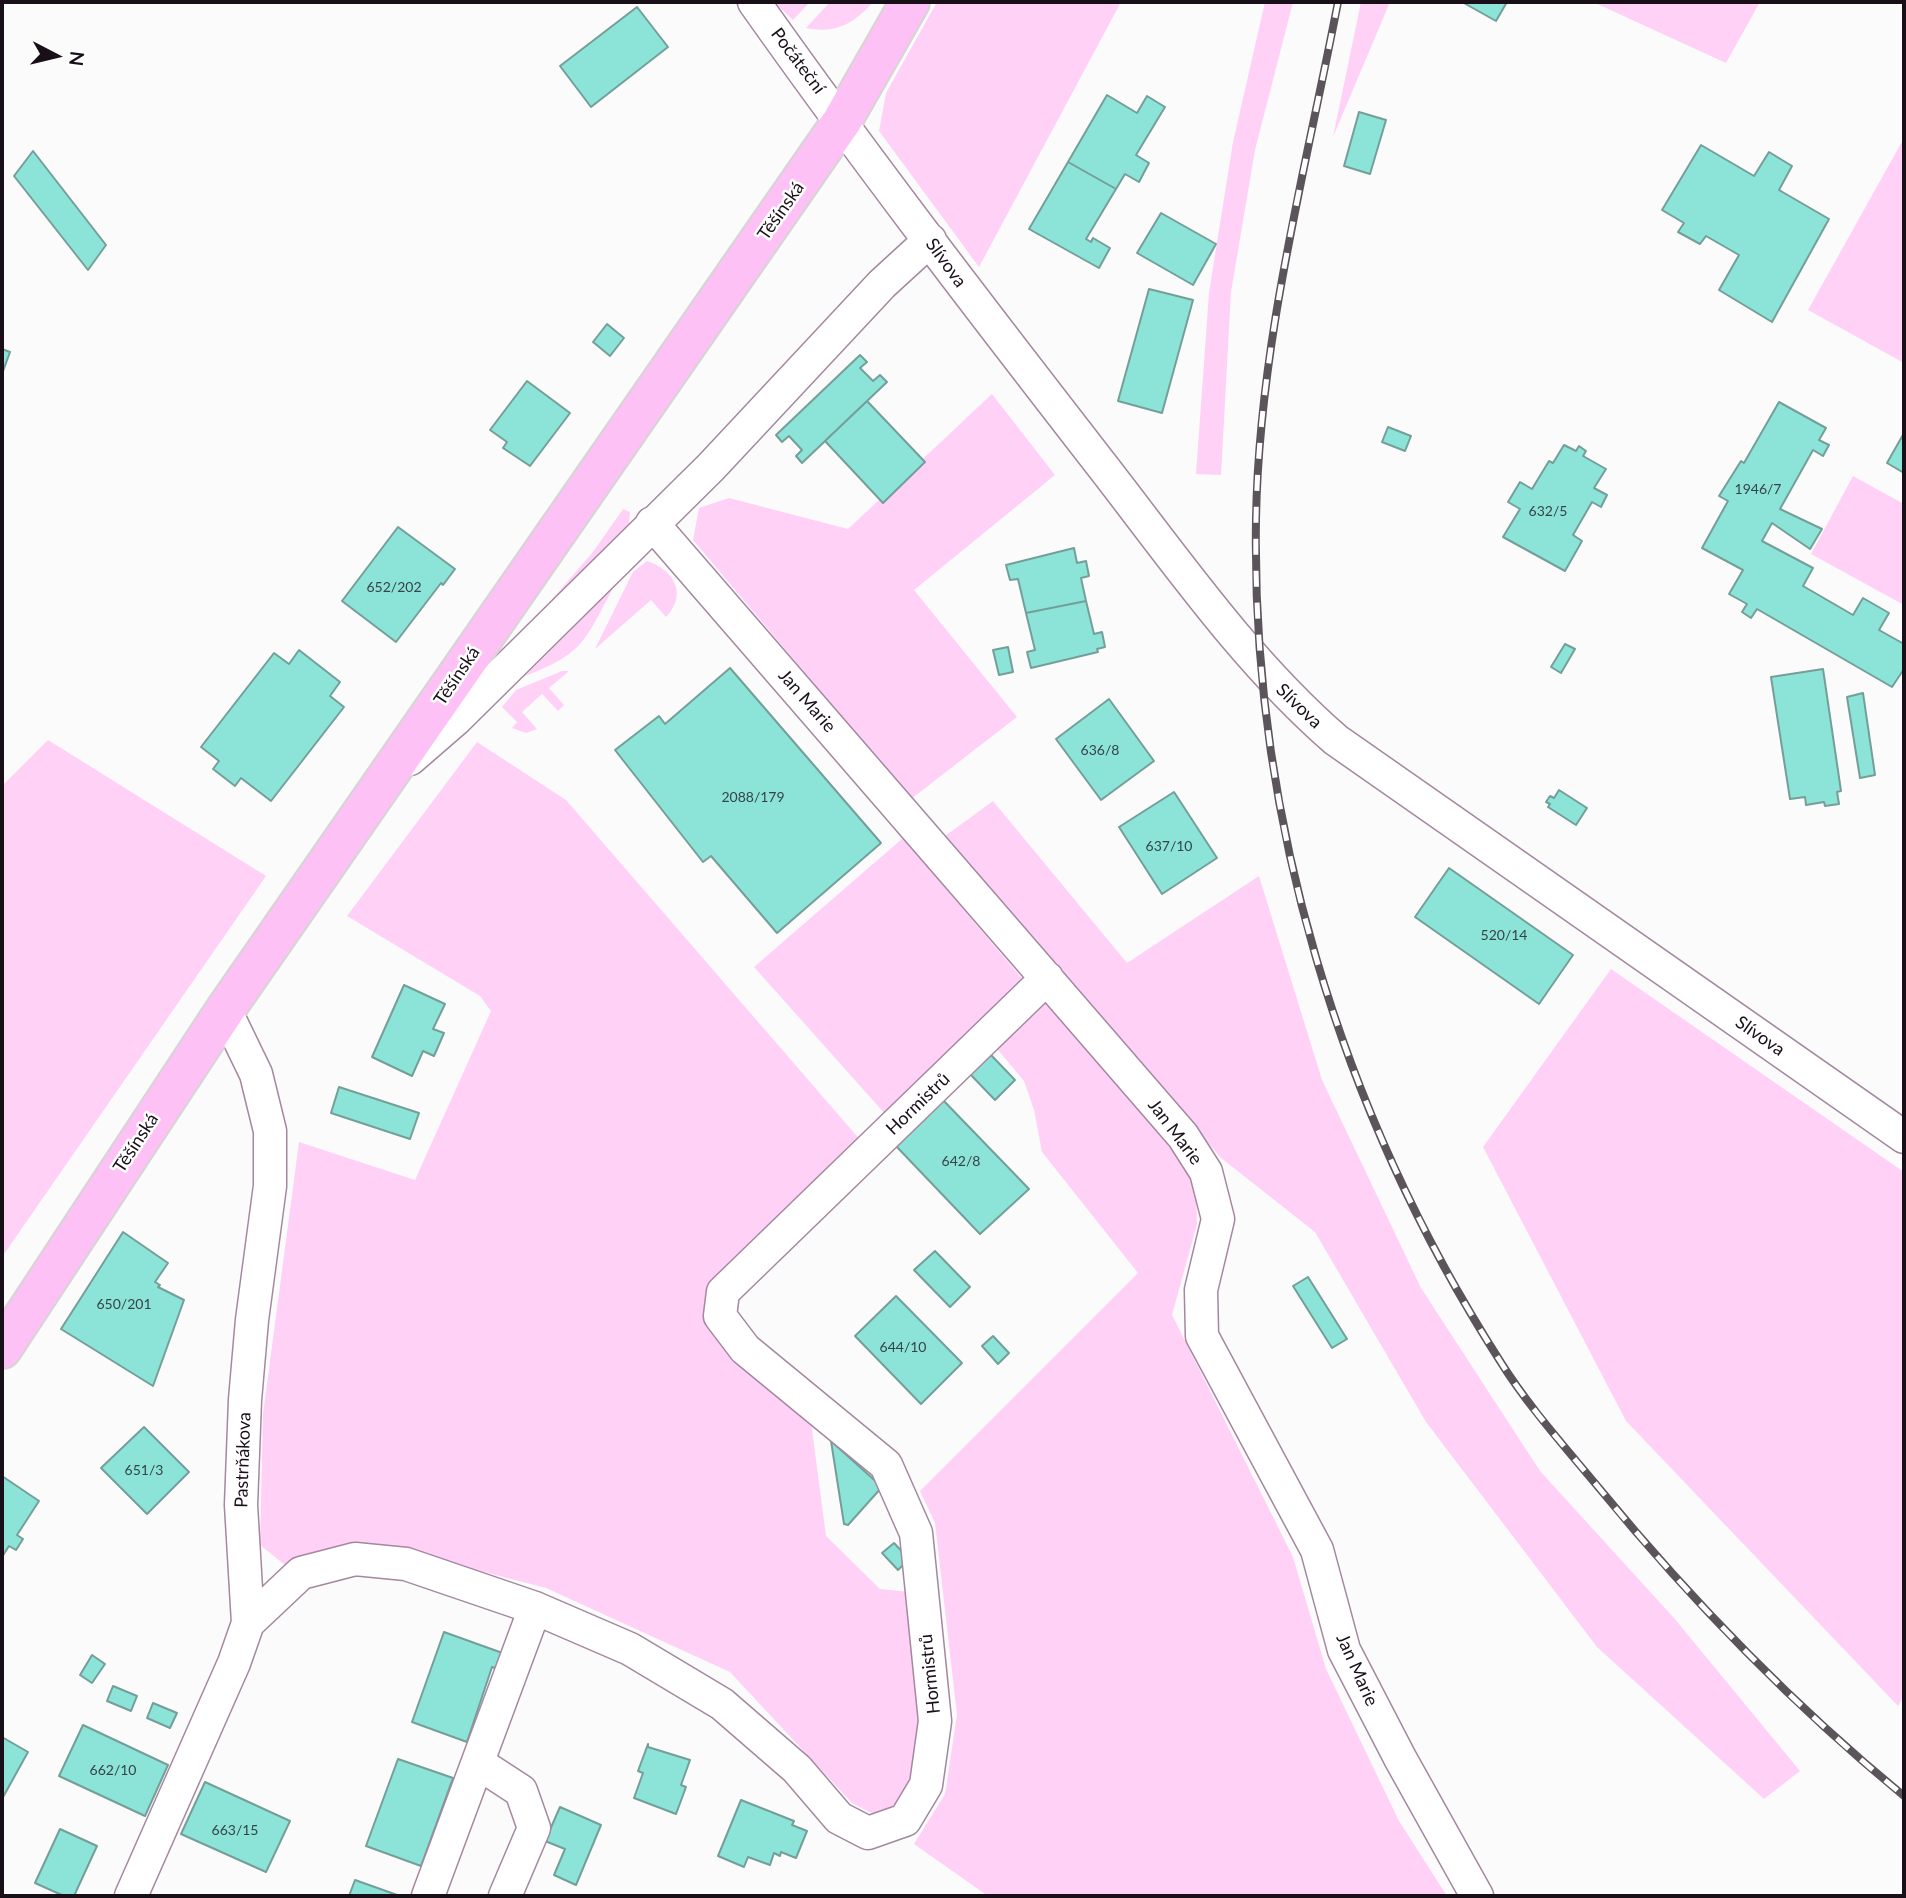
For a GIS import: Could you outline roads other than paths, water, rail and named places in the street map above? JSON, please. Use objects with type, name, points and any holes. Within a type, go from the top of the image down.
[{"type":"main road","name":"Těšínská","points":[[2,1349],[225,1010],[842,121],[910,2]]},
{"type":"street","name":"Počáteční","points":[[754,2],[842,121]]},
{"type":"street","name":"Slívova","points":[[842,121],[1203,596],[1300,709],[1336,740],[1904,1137]]},
{"type":"street","points":[[386,781],[454,720],[711,467],[883,284],[930,240]]},
{"type":"street","name":"Jan Marie","points":[[652,523],[1183,1136],[1206,1172],[1218,1219],[1200,1290],[1202,1336],[1317,1550],[1344,1650],[1400,1758],[1477,1896]]},
{"type":"street","name":"Hormistrů","points":[[248,1623],[302,1573],[355,1559],[406,1564],[535,1608],[630,1648],[722,1704],[797,1769],[839,1818],[868,1833],[905,1820],[926,1785],[935,1721],[916,1533],[886,1465],[745,1349],[720,1316],[723,1293],[1047,978]]},
{"type":"street","name":"Pastrňákova","points":[[131,1896],[234,1663],[248,1623],[241,1505],[245,1400],[252,1320],[270,1186],[270,1131],[256,1074],[225,1010]]},
{"type":"street","points":[[428,1896],[535,1608]]},
{"type":"street","points":[[478,1763],[521,1791],[534,1828],[505,1896]]},
{"type":"railway","points":[[1338,2],[1298,195],[1275,324],[1265,388],[1256,519],[1258,630],[1270,741],[1289,850],[1316,958],[1351,1063],[1394,1166],[1443,1265],[1522,1394],[1634,1530],[1706,1610],[1822,1725],[1904,1796]]}]
